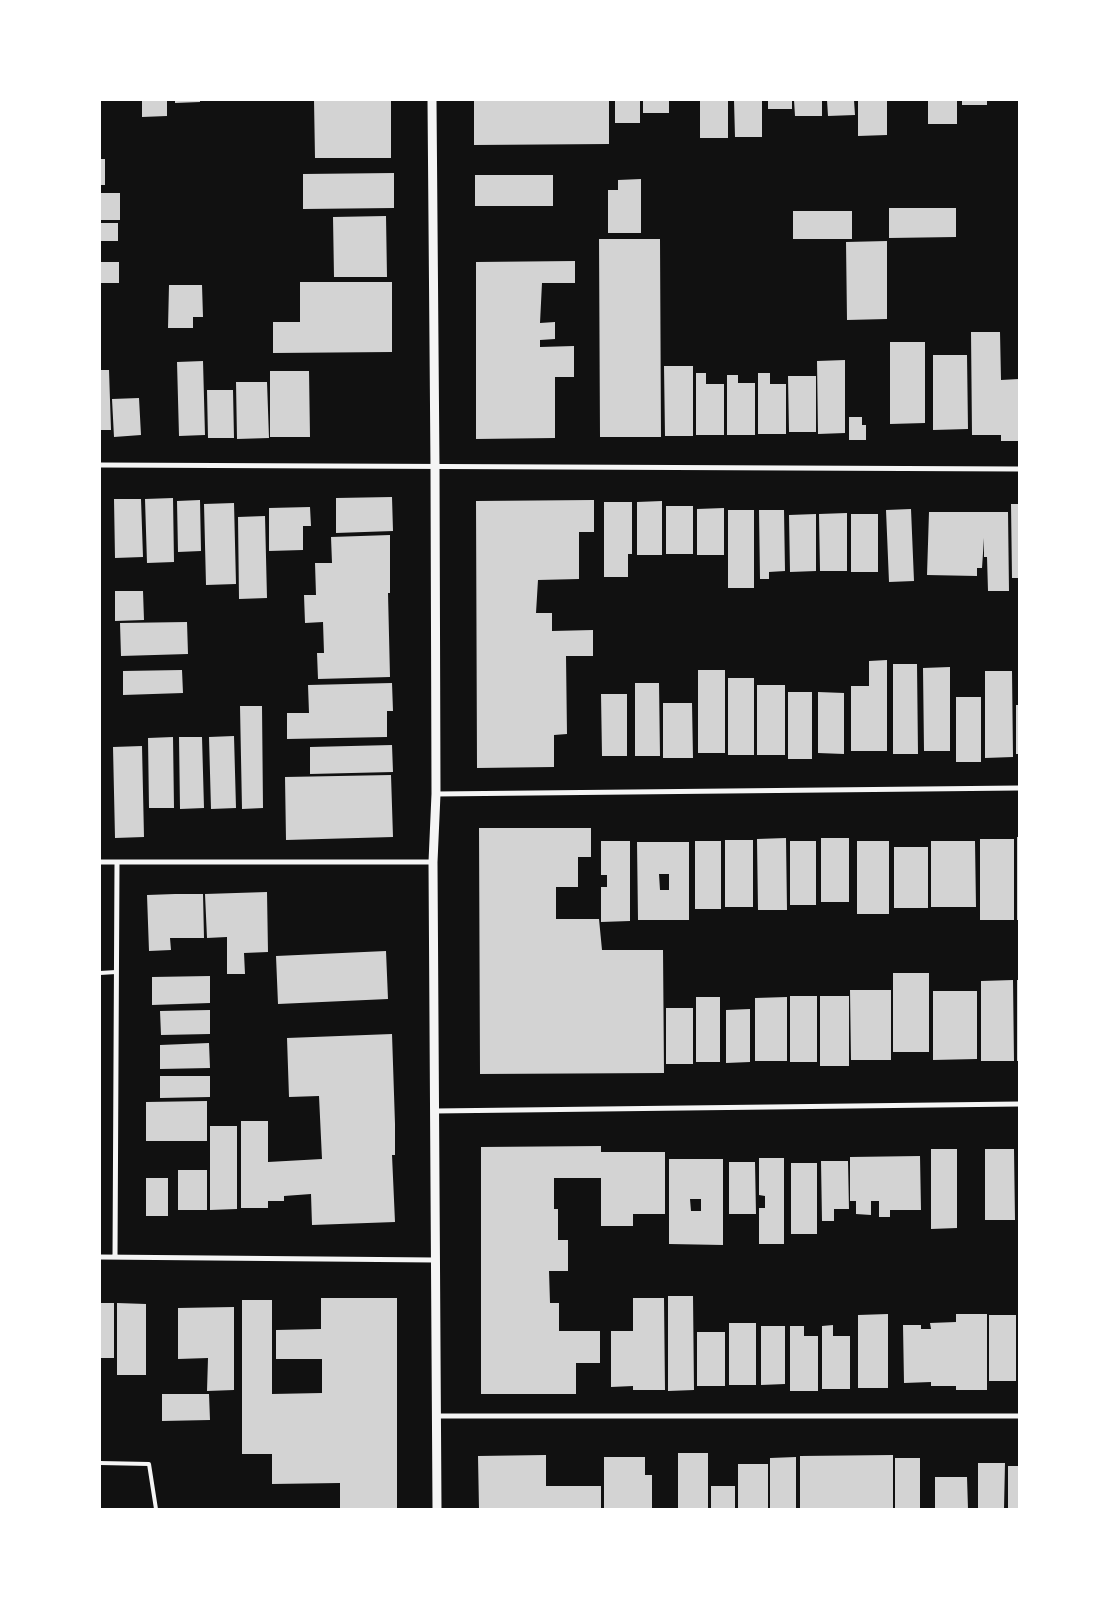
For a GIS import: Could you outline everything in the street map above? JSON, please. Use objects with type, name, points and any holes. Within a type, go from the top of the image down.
[{"type":"street","points":[[432,100],[436,794],[433,862],[436,1509]]},
{"type":"street","points":[[100,465],[1019,469]]},
{"type":"street","points":[[436,794],[1019,788]]},
{"type":"street","points":[[100,862],[433,862]]},
{"type":"street","points":[[115,1256],[117,863]]},
{"type":"street","points":[[435,1111],[1019,1104]]},
{"type":"street","points":[[100,1257],[434,1260]]},
{"type":"street","points":[[437,1416],[1019,1416]]},
{"type":"lane","points":[[100,972],[116,972]]},
{"type":"lane","points":[[100,1463],[149,1464],[156,1509]]},
{"type":"building","points":[[142,100],[167,100],[167,116],[142,117]]},
{"type":"building","points":[[175,100],[200,100],[200,102],[175,103]]},
{"type":"building","points":[[314,100],[391,100],[391,158],[315,158]]},
{"type":"building","points":[[474,100],[609,100],[609,144],[474,145]]},
{"type":"building","points":[[615,100],[640,100],[640,123],[615,123]]},
{"type":"building","points":[[643,100],[669,100],[669,113],[643,113]]},
{"type":"building","points":[[700,100],[728,100],[728,138],[700,138]]},
{"type":"building","points":[[734,100],[762,100],[762,137],[735,137]]},
{"type":"building","points":[[768,100],[792,100],[792,109],[768,109]]},
{"type":"building","points":[[794,100],[822,100],[822,116],[795,116]]},
{"type":"building","points":[[827,100],[854,100],[855,115],[828,116]]},
{"type":"building","points":[[858,100],[887,100],[887,135],[858,136]]},
{"type":"building","points":[[928,100],[957,100],[957,124],[928,124]]},
{"type":"building","points":[[962,100],[987,100],[987,105],[962,105]]},
{"type":"building","points":[[100,159],[105,159],[105,185],[100,185]]},
{"type":"building","points":[[394,173],[394,208],[303,209],[303,174]]},
{"type":"building","points":[[475,175],[553,175],[553,206],[475,206]]},
{"type":"building","points":[[641,179],[641,233],[608,233],[608,190],[618,190],[618,180]]},
{"type":"building","points":[[100,193],[120,193],[120,220],[100,220]]},
{"type":"building","points":[[889,208],[956,208],[956,237],[889,238]]},
{"type":"building","points":[[793,211],[852,211],[852,239],[793,239]]},
{"type":"building","points":[[386,216],[387,277],[334,277],[333,217]]},
{"type":"building","points":[[100,223],[118,223],[118,241],[100,241]]},
{"type":"building","points":[[599,239],[660,239],[661,437],[600,437]]},
{"type":"building","points":[[887,241],[887,319],[847,320],[846,242]]},
{"type":"building","points":[[575,261],[575,283],[542,283],[540,323],[555,322],[555,339],[540,340],[540,347],[574,346],[574,377],[555,377],[555,438],[476,439],[476,262]]},
{"type":"building","points":[[100,262],[119,262],[119,283],[100,283]]},
{"type":"building","points":[[300,282],[392,282],[392,352],[273,353],[273,322],[300,322]]},
{"type":"building","points":[[169,285],[202,285],[203,317],[193,317],[193,328],[168,328]]},
{"type":"building","points":[[971,332],[1000,332],[1001,380],[1019,379],[1019,441],[1001,441],[1001,435],[972,435]]},
{"type":"building","points":[[890,342],[925,342],[925,423],[890,424]]},
{"type":"building","points":[[933,355],[967,355],[968,429],[933,430]]},
{"type":"building","points":[[845,360],[845,433],[818,434],[817,361]]},
{"type":"building","points":[[203,361],[205,435],[179,436],[177,362]]},
{"type":"building","points":[[664,366],[693,366],[693,436],[665,436]]},
{"type":"building","points":[[100,370],[109,370],[111,430],[100,430]]},
{"type":"building","points":[[270,371],[309,371],[310,437],[270,437]]},
{"type":"building","points":[[696,373],[706,373],[706,384],[724,384],[724,435],[696,435]]},
{"type":"building","points":[[758,373],[770,373],[770,384],[786,384],[786,434],[758,434]]},
{"type":"building","points":[[727,375],[738,375],[738,383],[755,383],[755,435],[727,435]]},
{"type":"building","points":[[788,376],[816,376],[816,432],[789,432]]},
{"type":"building","points":[[236,382],[267,382],[269,438],[237,439]]},
{"type":"building","points":[[207,390],[233,390],[234,438],[208,438]]},
{"type":"building","points":[[139,398],[141,435],[114,437],[112,399]]},
{"type":"building","points":[[849,417],[862,417],[862,425],[866,425],[866,440],[849,440]]},
{"type":"building","points":[[392,497],[393,531],[336,533],[336,498]]},
{"type":"building","points":[[173,498],[174,562],[147,563],[145,499]]},
{"type":"building","points":[[114,499],[141,499],[143,557],[115,558]]},
{"type":"building","points":[[200,500],[201,551],[178,552],[177,501]]},
{"type":"building","points":[[594,500],[594,532],[579,532],[579,579],[538,580],[536,613],[552,613],[552,631],[593,630],[593,656],[566,656],[567,734],[554,735],[554,767],[477,768],[476,501]]},
{"type":"building","points":[[662,501],[662,555],[637,555],[637,502]]},
{"type":"building","points":[[604,502],[632,502],[632,554],[628,554],[628,577],[604,577]]},
{"type":"building","points":[[234,503],[236,584],[206,585],[204,504]]},
{"type":"building","points":[[1011,504],[1019,504],[1019,578],[1012,578]]},
{"type":"building","points":[[666,506],[693,506],[693,554],[666,554]]},
{"type":"building","points":[[310,507],[311,526],[303,526],[303,550],[269,551],[269,508]]},
{"type":"building","points":[[724,508],[724,555],[697,555],[697,509]]},
{"type":"building","points":[[911,509],[914,581],[889,582],[886,510]]},
{"type":"building","points":[[728,510],[754,510],[754,588],[728,588]]},
{"type":"building","points":[[759,510],[784,510],[785,571],[769,572],[769,579],[760,579]]},
{"type":"building","points":[[929,512],[1008,512],[1009,591],[988,591],[987,557],[984,557],[984,538],[982,568],[977,568],[977,576],[927,575]]},
{"type":"building","points":[[847,513],[847,571],[820,571],[819,514]]},
{"type":"building","points":[[816,514],[816,571],[790,572],[789,515]]},
{"type":"building","points":[[851,514],[878,514],[878,572],[851,572]]},
{"type":"building","points":[[265,516],[267,598],[239,599],[238,517]]},
{"type":"building","points":[[390,535],[390,593],[388,593],[390,677],[318,679],[317,653],[324,653],[323,622],[305,623],[304,595],[316,595],[315,563],[332,563],[331,537]]},
{"type":"building","points":[[115,591],[143,591],[144,620],[115,621]]},
{"type":"building","points":[[187,622],[188,654],[121,656],[120,623]]},
{"type":"building","points":[[887,660],[887,751],[851,751],[851,686],[869,686],[869,661]]},
{"type":"building","points":[[893,664],[917,664],[918,754],[893,754]]},
{"type":"building","points":[[950,667],[950,751],[924,751],[923,668]]},
{"type":"building","points":[[182,670],[183,693],[123,695],[123,671]]},
{"type":"building","points":[[698,670],[725,670],[725,753],[698,753]]},
{"type":"building","points":[[985,671],[1012,671],[1013,757],[985,758]]},
{"type":"building","points":[[728,678],[754,678],[754,755],[728,755]]},
{"type":"building","points":[[392,683],[393,711],[387,711],[387,737],[287,739],[287,713],[309,713],[308,685]]},
{"type":"building","points":[[635,683],[659,683],[660,756],[635,756]]},
{"type":"building","points":[[757,685],[785,685],[785,755],[757,755]]},
{"type":"building","points":[[788,692],[812,692],[812,759],[788,759]]},
{"type":"building","points":[[818,692],[844,693],[844,754],[818,753]]},
{"type":"building","points":[[601,694],[627,694],[627,756],[602,756]]},
{"type":"building","points":[[956,697],[981,697],[981,762],[956,762]]},
{"type":"building","points":[[663,703],[692,703],[693,758],[663,758]]},
{"type":"building","points":[[1016,705],[1019,705],[1019,754],[1016,754]]},
{"type":"building","points":[[240,706],[262,706],[263,808],[242,809]]},
{"type":"building","points":[[234,736],[236,808],[211,809],[209,737]]},
{"type":"building","points":[[173,737],[174,808],[149,808],[148,738]]},
{"type":"building","points":[[179,737],[202,737],[204,808],[180,809]]},
{"type":"building","points":[[392,745],[393,772],[310,774],[310,747]]},
{"type":"building","points":[[142,746],[144,837],[115,838],[113,747]]},
{"type":"building","points":[[391,775],[393,837],[286,840],[285,777]]},
{"type":"building","points":[[479,828],[591,828],[591,857],[578,857],[578,887],[556,887],[556,919],[599,919],[602,950],[663,950],[664,1073],[480,1074]]},
{"type":"building","points":[[1017,837],[1019,837],[1019,920],[1017,920]]},
{"type":"building","points":[[786,838],[787,910],[758,910],[757,839]]},
{"type":"building","points":[[821,838],[849,838],[849,902],[821,902]]},
{"type":"building","points":[[980,839],[1014,839],[1014,920],[980,920]]},
{"type":"building","points":[[725,840],[753,840],[753,907],[725,907]]},
{"type":"building","points":[[601,841],[630,841],[630,921],[601,922],[601,887],[607,887],[607,875],[601,875]]},
{"type":"building","points":[[695,841],[721,841],[721,909],[695,909]]},
{"type":"building","points":[[790,841],[816,841],[816,905],[790,905]]},
{"type":"building","points":[[857,841],[889,841],[889,914],[857,914]]},
{"type":"building","points":[[931,841],[975,841],[976,907],[931,907]]},
{"type":"building","points":[[637,842],[689,842],[689,920],[638,920]],"holes":[[[659,874],[669,874],[669,890],[660,890]]]},
{"type":"building","points":[[894,847],[928,847],[928,908],[894,908]]},
{"type":"building","points":[[267,892],[268,952],[244,953],[245,974],[227,974],[227,937],[207,938],[205,894]]},
{"type":"building","points":[[203,894],[204,938],[170,938],[171,950],[149,951],[147,895]]},
{"type":"building","points":[[386,951],[388,999],[278,1004],[276,956]]},
{"type":"building","points":[[893,973],[929,973],[929,1052],[893,1052]]},
{"type":"building","points":[[210,976],[210,1003],[152,1005],[152,977]]},
{"type":"building","points":[[1013,980],[1014,1061],[981,1061],[981,981]]},
{"type":"building","points":[[1017,980],[1019,980],[1019,1061],[1017,1061]]},
{"type":"building","points":[[850,990],[891,990],[891,1060],[851,1060]]},
{"type":"building","points":[[933,991],[977,991],[977,1059],[933,1060]]},
{"type":"building","points":[[790,996],[817,996],[817,1062],[790,1062]]},
{"type":"building","points":[[820,996],[849,996],[849,1066],[820,1066]]},
{"type":"building","points":[[696,997],[720,997],[720,1062],[696,1062]]},
{"type":"building","points":[[787,997],[787,1061],[755,1061],[755,998]]},
{"type":"building","points":[[666,1008],[693,1008],[693,1064],[666,1064]]},
{"type":"building","points":[[750,1009],[750,1062],[726,1063],[726,1010]]},
{"type":"building","points":[[210,1010],[210,1034],[161,1035],[160,1011]]},
{"type":"building","points":[[392,1034],[395,1155],[392,1155],[395,1222],[312,1225],[311,1194],[284,1196],[284,1201],[268,1201],[268,1208],[241,1208],[241,1121],[268,1121],[268,1162],[322,1159],[319,1096],[289,1097],[287,1038]]},
{"type":"building","points":[[209,1043],[210,1068],[160,1069],[160,1045]]},
{"type":"building","points":[[160,1076],[210,1076],[210,1097],[160,1098]]},
{"type":"building","points":[[207,1101],[207,1141],[146,1141],[146,1102]]},
{"type":"building","points":[[210,1126],[237,1126],[237,1209],[210,1210]]},
{"type":"building","points":[[601,1146],[601,1152],[665,1152],[665,1214],[633,1214],[633,1226],[601,1226],[601,1178],[554,1178],[554,1209],[558,1209],[558,1240],[568,1240],[568,1271],[549,1271],[550,1303],[559,1303],[559,1331],[600,1331],[600,1363],[576,1363],[576,1394],[481,1394],[481,1147]]},
{"type":"building","points":[[931,1149],[957,1149],[957,1228],[931,1229]]},
{"type":"building","points":[[985,1149],[1014,1149],[1015,1220],[985,1220]]},
{"type":"building","points":[[920,1156],[921,1210],[890,1210],[890,1217],[879,1217],[879,1201],[871,1201],[871,1215],[856,1214],[856,1201],[850,1201],[850,1157]]},
{"type":"building","points":[[759,1158],[784,1158],[784,1244],[759,1244],[759,1208],[765,1208],[765,1196],[759,1195]]},
{"type":"building","points":[[669,1159],[723,1159],[723,1245],[669,1244]],"holes":[[[690,1199],[701,1199],[701,1211],[691,1211]]]},
{"type":"building","points":[[821,1161],[848,1161],[849,1209],[834,1209],[834,1221],[822,1221]]},
{"type":"building","points":[[729,1162],[755,1162],[756,1214],[729,1214]]},
{"type":"building","points":[[791,1163],[817,1163],[817,1234],[791,1234]]},
{"type":"building","points":[[178,1170],[207,1170],[207,1210],[178,1210]]},
{"type":"building","points":[[146,1178],[168,1178],[168,1216],[146,1216]]},
{"type":"building","points":[[668,1296],[693,1296],[694,1390],[668,1391]]},
{"type":"building","points":[[321,1298],[397,1298],[397,1509],[340,1509],[340,1483],[272,1484],[272,1454],[242,1454],[242,1300],[272,1300],[272,1394],[322,1393],[322,1359],[276,1359],[276,1330],[321,1329]]},
{"type":"building","points":[[633,1298],[664,1298],[665,1390],[633,1390],[633,1386],[611,1387],[611,1331],[633,1331]]},
{"type":"building","points":[[100,1303],[114,1303],[114,1358],[100,1358]]},
{"type":"building","points":[[117,1303],[146,1304],[146,1375],[117,1375]]},
{"type":"building","points":[[234,1307],[234,1390],[207,1391],[208,1358],[178,1359],[178,1308]]},
{"type":"building","points":[[888,1314],[888,1388],[858,1388],[858,1315]]},
{"type":"building","points":[[956,1314],[987,1314],[987,1390],[956,1390],[956,1386],[931,1386],[931,1382],[904,1383],[903,1325],[921,1325],[921,1329],[931,1329],[930,1323],[956,1322]]},
{"type":"building","points":[[989,1315],[1016,1315],[1016,1381],[989,1381]]},
{"type":"building","points":[[729,1323],[756,1323],[756,1385],[729,1385]]},
{"type":"building","points":[[833,1325],[833,1336],[850,1336],[850,1389],[822,1389],[822,1326]]},
{"type":"building","points":[[761,1326],[785,1326],[785,1384],[761,1385]]},
{"type":"building","points":[[790,1326],[804,1326],[804,1336],[818,1336],[818,1391],[790,1391]]},
{"type":"building","points":[[697,1332],[725,1332],[725,1386],[697,1386]]},
{"type":"building","points":[[162,1394],[209,1394],[210,1420],[162,1421]]},
{"type":"building","points":[[678,1453],[708,1453],[708,1509],[678,1509]]},
{"type":"building","points":[[546,1455],[546,1486],[601,1486],[601,1509],[479,1509],[478,1456]]},
{"type":"building","points":[[893,1455],[893,1509],[800,1509],[800,1456]]},
{"type":"building","points":[[604,1457],[645,1457],[645,1475],[652,1475],[652,1509],[604,1509]]},
{"type":"building","points":[[796,1457],[796,1509],[770,1509],[770,1458]]},
{"type":"building","points":[[895,1458],[920,1458],[920,1509],[895,1509]]},
{"type":"building","points":[[978,1463],[1005,1463],[1004,1509],[978,1509]]},
{"type":"building","points":[[738,1464],[768,1464],[768,1509],[738,1509]]},
{"type":"building","points":[[1008,1466],[1019,1466],[1019,1509],[1008,1509]]},
{"type":"building","points":[[935,1477],[967,1477],[968,1509],[935,1509]]},
{"type":"building","points":[[711,1486],[735,1486],[735,1509],[711,1509]]}]
